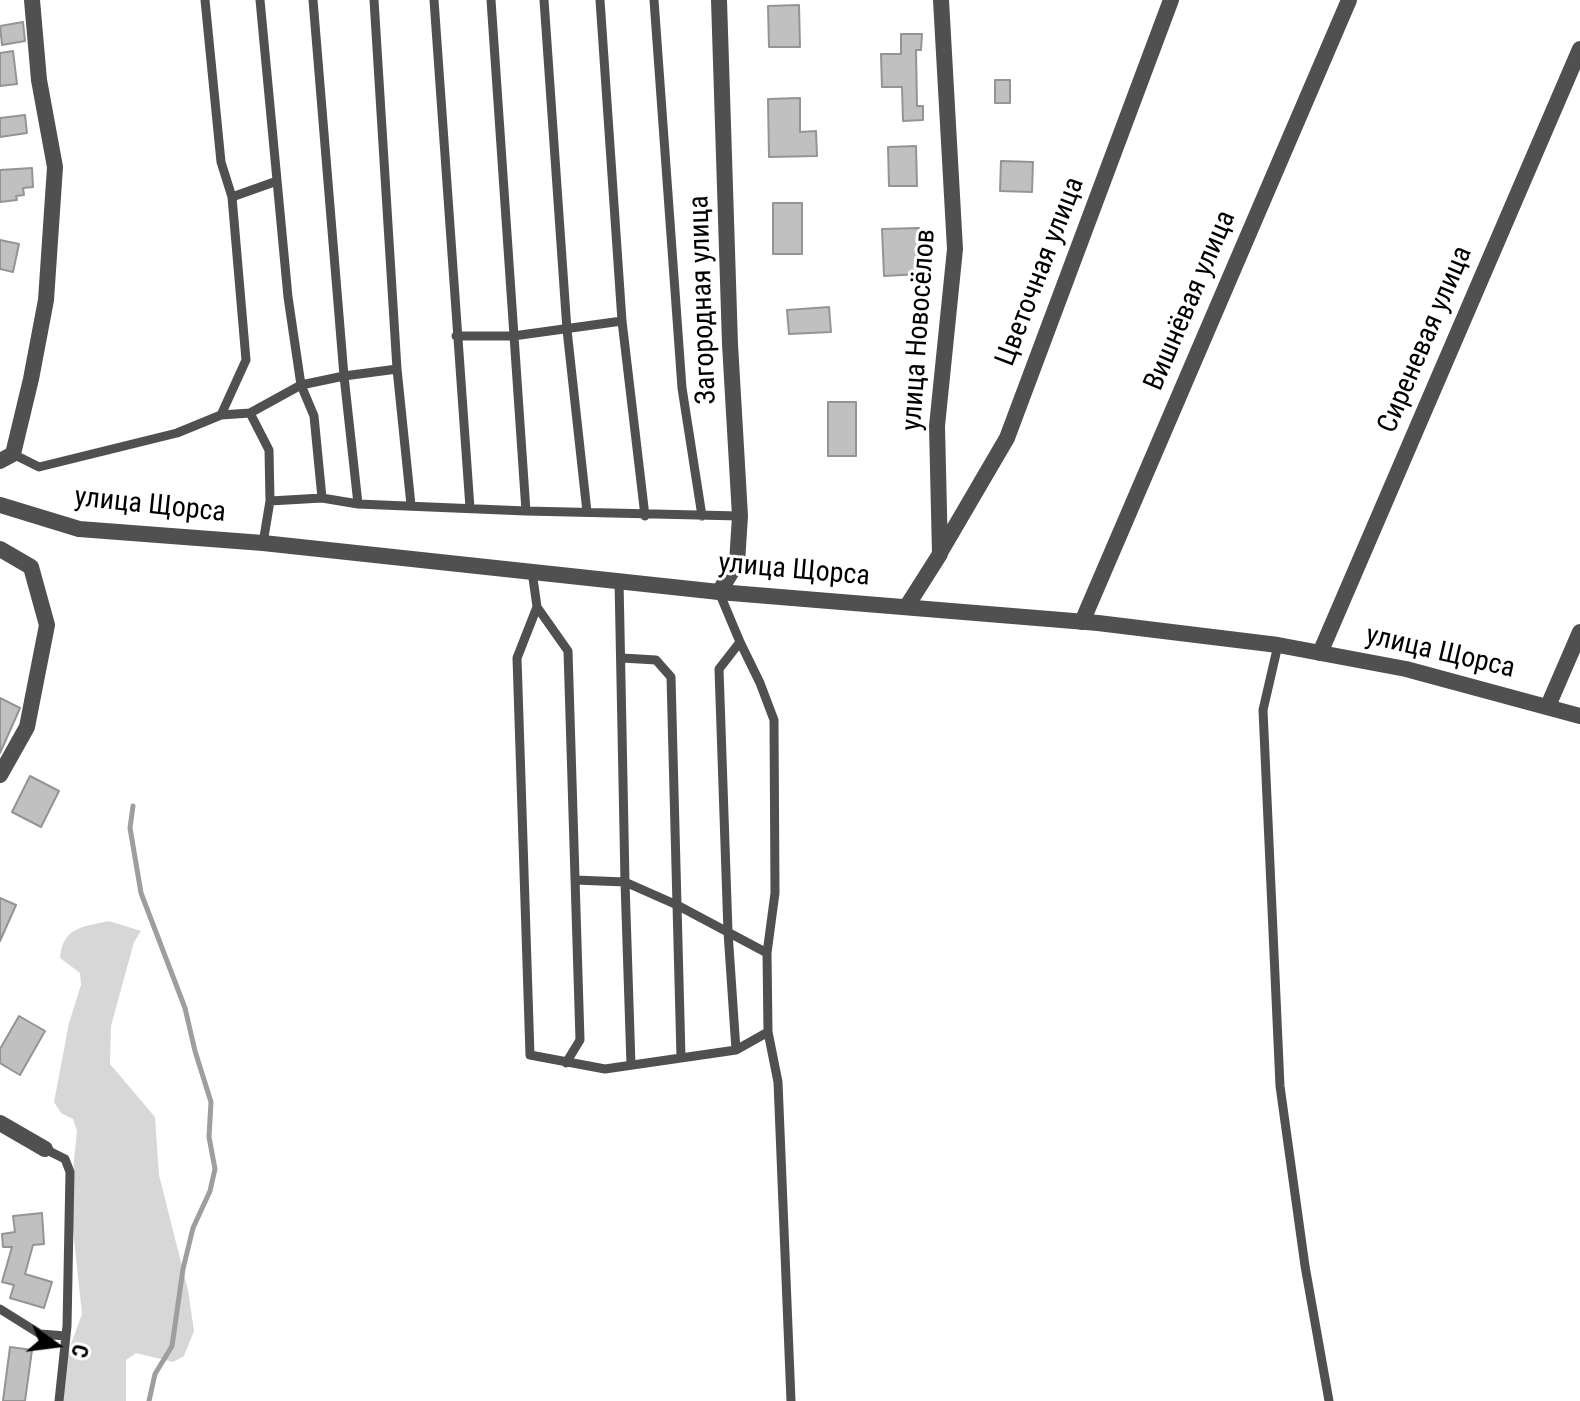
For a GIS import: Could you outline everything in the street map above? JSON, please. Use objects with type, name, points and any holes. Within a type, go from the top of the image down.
[{"type":"street","points":[[6,457],[31,379],[46,300],[55,167],[39,80],[32,0]]},
{"type":"street","name":"Загородная улица","points":[[719,0],[730,344],[740,516],[737,563],[719,592]]},
{"type":"street","name":"улица Новосёлов","points":[[940,554],[937,426],[955,249],[941,0]]},
{"type":"street","name":"Цветочная улица","points":[[940,554],[1007,438],[1171,0]]},
{"type":"street","name":"Вишнёвая улица","points":[[1082,622],[1349,0]]},
{"type":"street","name":"Сиреневая улица","points":[[1320,653],[1580,49]]},
{"type":"street","name":"улица Щорса","points":[[0,505],[79,529],[263,543],[719,592],[1082,622],[1278,645],[1406,669],[1580,716]]},
{"type":"street","points":[[0,549],[31,567],[47,625],[27,727],[0,775]]},
{"type":"street","points":[[907,606],[940,554]]},
{"type":"street","points":[[1548,706],[1580,632]]},
{"type":"street","points":[[0,1123],[45,1149]]},
{"type":"lane","points":[[205,0],[221,162],[232,197],[246,360],[221,415]]},
{"type":"lane","points":[[260,0],[288,297],[301,385],[314,416],[322,498]]},
{"type":"lane","points":[[313,0],[344,376],[358,504]]},
{"type":"lane","points":[[374,0],[397,369],[411,505]]},
{"type":"lane","points":[[434,0],[470,508]]},
{"type":"lane","points":[[491,0],[526,511]]},
{"type":"lane","points":[[544,0],[567,330],[587,512]]},
{"type":"lane","points":[[600,0],[622,321],[645,516]]},
{"type":"lane","points":[[654,0],[682,388],[702,516]]},
{"type":"lane","points":[[232,197],[277,181]]},
{"type":"lane","points":[[456,336],[513,336],[622,321]]},
{"type":"lane","points":[[6,457],[39,467],[177,433],[221,415],[250,413],[301,385],[397,369]]},
{"type":"lane","points":[[250,413],[269,450],[270,501],[263,543]]},
{"type":"lane","points":[[270,501],[322,498],[358,504],[645,516],[740,516]]},
{"type":"lane","points":[[532,571],[537,607],[568,651],[580,1040],[566,1063]]},
{"type":"lane","points":[[619,580],[631,1065]]},
{"type":"lane","points":[[719,592],[774,720],[775,893],[767,953],[768,1032],[778,1082],[791,1401]]},
{"type":"lane","points":[[537,607],[517,658],[530,1055],[605,1069],[736,1050],[768,1032]]},
{"type":"lane","points":[[736,1050],[728,932],[719,669],[740,642]]},
{"type":"lane","points":[[1278,645],[1263,710],[1280,1086],[1305,1266],[1329,1401]]},
{"type":"lane","points":[[622,658],[656,660],[671,677],[681,1057]]},
{"type":"lane","points":[[575,880],[625,882],[677,905],[767,953]]},
{"type":"lane","points":[[45,1149],[65,1159],[70,1172],[66,1336],[59,1401]]},
{"type":"lane","points":[[0,1309],[40,1334],[66,1336]]},
{"type":"shaded area","points":[[109,921],[141,931],[134,942],[111,1026],[110,1064],[155,1117],[159,1175],[188,1290],[194,1331],[184,1356],[173,1362],[136,1353],[126,1360],[126,1401],[55,1401],[63,1366],[82,1314],[70,1201],[77,1131],[73,1119],[61,1113],[54,1102],[69,1023],[81,985],[80,973],[60,958],[70,934],[82,927]]},
{"type":"building","points":[[799,5],[800,47],[769,47],[768,6]]},
{"type":"building","points":[[23,22],[25,41],[2,45],[0,26]]},
{"type":"building","points":[[901,34],[922,34],[921,50],[916,50],[917,106],[923,106],[923,120],[903,121],[902,87],[882,87],[881,54],[901,54]]},
{"type":"building","points":[[13,51],[17,84],[0,86],[0,53]]},
{"type":"building","points":[[995,80],[1010,80],[1010,103],[995,103]]},
{"type":"building","points":[[800,98],[800,132],[816,131],[817,156],[769,157],[768,99]]},
{"type":"building","points":[[25,115],[27,133],[0,137],[0,118]]},
{"type":"building","points":[[916,146],[917,186],[889,186],[888,147]]},
{"type":"building","points":[[1001,161],[1033,162],[1032,192],[1000,191]]},
{"type":"building","points":[[32,168],[33,187],[23,188],[24,195],[16,196],[17,200],[0,202],[0,170]]},
{"type":"building","points":[[773,203],[802,203],[802,254],[773,254]]},
{"type":"building","points":[[919,228],[921,274],[884,276],[882,229]]},
{"type":"building","points":[[0,240],[19,244],[13,272],[0,269]]},
{"type":"building","points":[[829,307],[831,332],[789,334],[787,310]]},
{"type":"building","points":[[828,402],[856,402],[856,456],[828,456]]},
{"type":"building","points":[[0,698],[20,708],[0,753]]},
{"type":"building","points":[[30,776],[59,791],[41,827],[12,812]]},
{"type":"building","points":[[0,898],[16,905],[0,941]]},
{"type":"building","points":[[19,1016],[45,1031],[20,1075],[0,1063],[0,1049]]},
{"type":"building","points":[[42,1213],[44,1244],[33,1245],[25,1274],[52,1282],[44,1308],[10,1298],[14,1285],[2,1282],[12,1247],[3,1247],[2,1234],[15,1232],[13,1216]]},
{"type":"building","points":[[10,1347],[32,1350],[25,1401],[3,1401]]},
{"type":"waterway","points":[[133,806],[130,828],[141,893],[185,1008],[211,1102],[209,1137],[215,1169],[210,1191],[193,1228],[183,1269],[172,1346],[155,1374],[149,1401]]}]
